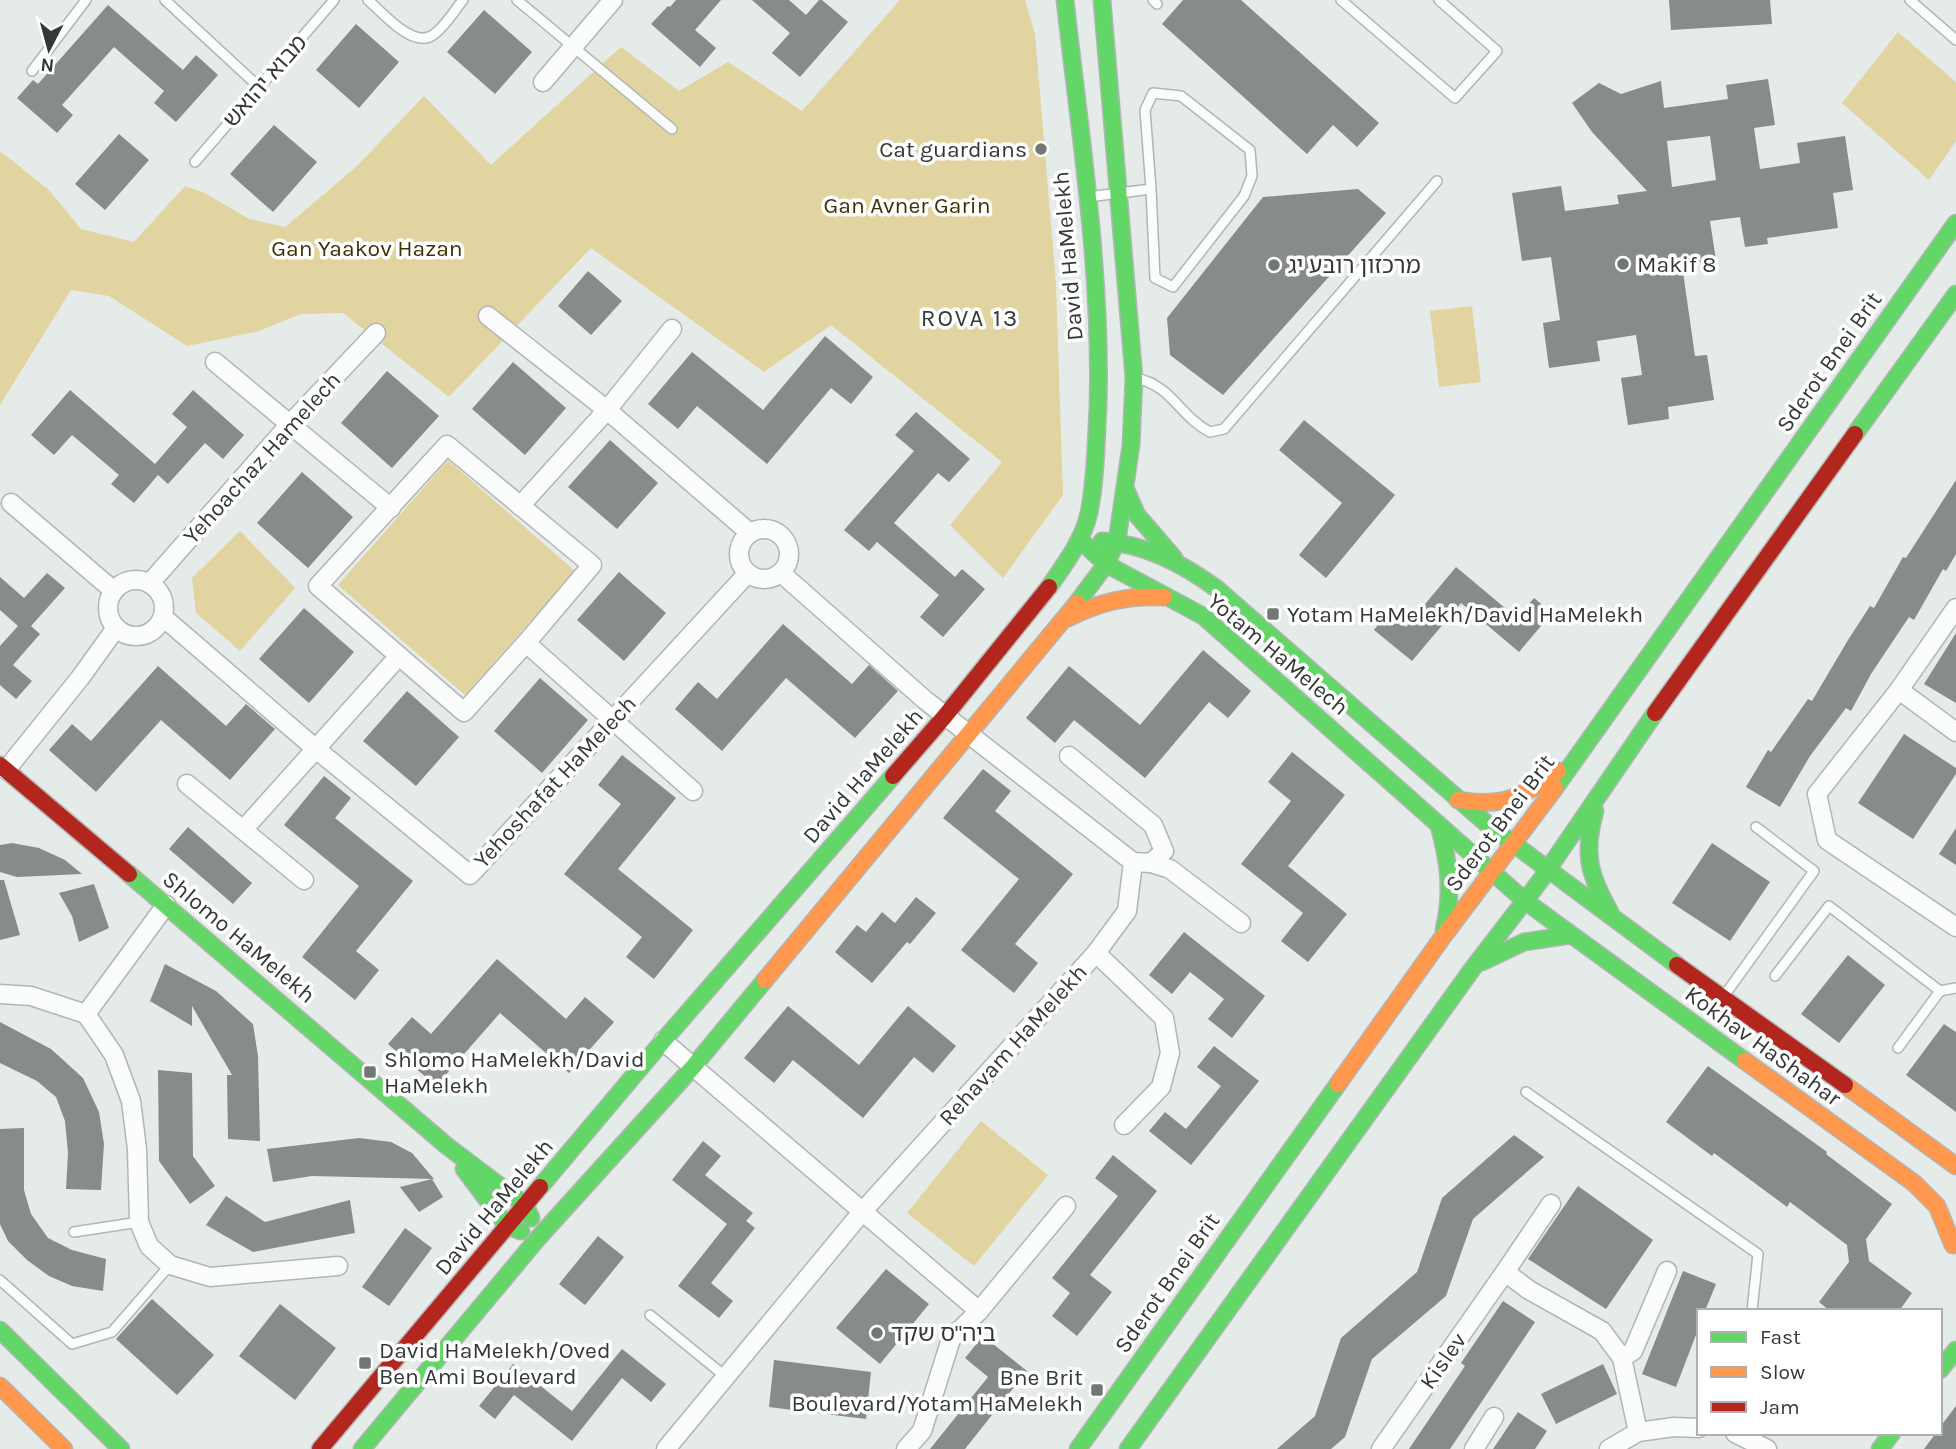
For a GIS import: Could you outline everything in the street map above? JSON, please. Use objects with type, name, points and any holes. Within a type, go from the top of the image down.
[{"type":"street","points":[[543,82],[613,0]]},
{"type":"street","name":"David HaMelekh","points":[[320,1449],[663,1041],[945,716],[1051,586],[1080,540],[1089,513],[1096,455],[1099,362],[1094,260],[1065,0]]},
{"type":"street","points":[[362,1449],[539,1237],[693,1067],[1065,620],[1106,564],[1117,541],[1126,490],[1134,378],[1102,0]]},
{"type":"street","name":"Sderot Bnei Brit","points":[[1078,1449],[1441,938],[1581,753],[1956,223]]},
{"type":"street","points":[[1128,1449],[1473,968],[1547,871],[1655,713],[1956,294]]},
{"type":"street","points":[[488,316],[607,410],[750,533]]},
{"type":"street","points":[[520,506],[607,410],[673,329]]},
{"type":"street","name":"Yehoachaz Hamelech","points":[[150,583],[290,424],[376,333]]},
{"type":"street","points":[[215,362],[391,508]]},
{"type":"street","points":[[447,445],[592,565],[464,712],[318,586],[391,508],[447,445]]},
{"type":"street","points":[[1126,490],[1146,528],[1180,563]]},
{"type":"street","points":[[11,503],[114,591]]},
{"type":"street","points":[[764,529],[773,531],[787,543],[789,558],[781,573],[772,579],[763,580],[747,574],[739,561],[738,552],[750,533],[764,529]]},
{"type":"street","name":"Yotam HaMelech","points":[[1080,540],[1117,541],[1180,563],[1214,587],[1252,617],[1456,799],[1513,846]]},
{"type":"street","name":"Yotam HaMelech","points":[[1080,540],[1106,564],[1173,598],[1203,617],[1246,652],[1525,901]]},
{"type":"street","points":[[781,573],[969,735],[1142,862],[1171,869],[1241,923]]},
{"type":"street","name":"Yehoshafat HaMelech","points":[[163,617],[316,749],[470,875],[747,574]]},
{"type":"street","points":[[130,581],[150,583],[162,597],[163,617],[159,625],[144,635],[134,636],[116,628],[109,617],[108,607],[114,591],[121,584],[130,581]]},
{"type":"street","points":[[1065,620],[1088,608],[1136,595],[1173,598]]},
{"type":"street","points":[[1956,608],[1899,690],[1817,794],[1827,840],[1956,927]]},
{"type":"street","points":[[3,767],[80,678],[116,628]]},
{"type":"street","points":[[526,643],[693,791]]},
{"type":"street","points":[[243,830],[399,656]]},
{"type":"street","points":[[1899,690],[1956,732]]},
{"type":"street","points":[[1456,799],[1479,804],[1502,804],[1515,800],[1536,788],[1581,753]]},
{"type":"street","name":"Rehavam HaMelekh","points":[[666,1449],[862,1212],[1096,953],[1127,911],[1142,862],[1164,851],[1153,825],[1069,756]]},
{"type":"street","name":"Shlomo HaMelekh","points":[[3,767],[447,1146],[525,1205],[539,1237]]},
{"type":"street","points":[[187,785],[304,880]]},
{"type":"street","points":[[1602,791],[1589,831],[1589,864],[1592,882],[1614,919]]},
{"type":"street","points":[[1439,825],[1451,877],[1451,904],[1441,938]]},
{"type":"street","name":"Kokhav HaShahar","points":[[1513,846],[1956,1166]]},
{"type":"street","name":"Kokhav HaShahar","points":[[1525,901],[1914,1182],[1937,1206],[1955,1245]]},
{"type":"street","points":[[86,1014],[166,905]]},
{"type":"street","points":[[1473,968],[1501,950],[1529,940],[1570,935]]},
{"type":"street","points":[[1096,953],[1164,1018],[1170,1053],[1161,1087],[1124,1125]]},
{"type":"street","points":[[0,994],[31,996],[86,1014],[114,1055],[131,1101],[138,1149],[139,1222],[149,1246],[170,1265],[210,1277],[338,1266]]},
{"type":"street","points":[[663,1041],[979,1311]]},
{"type":"street","name":"Shlomo HaMelekh","points":[[447,1146],[507,1226]]},
{"type":"street","name":"Kislev","points":[[1381,1449],[1551,1204]]},
{"type":"street","points":[[906,1449],[922,1431],[951,1339],[979,1311],[1066,1206]]},
{"type":"street","points":[[507,1226],[539,1237]]},
{"type":"street","points":[[1622,1358],[1633,1350],[1667,1271]]},
{"type":"street","points":[[1504,1272],[1602,1331],[1622,1358],[1638,1432]]},
{"type":"street","points":[[0,1330],[121,1449]]},
{"type":"street","points":[[1942,1368],[1956,1350]]},
{"type":"street","points":[[0,1386],[64,1449]]},
{"type":"street","points":[[1474,1449],[1494,1416]]},
{"type":"street","points":[[1609,1449],[1638,1432],[1674,1427],[1697,1428]]},
{"type":"street","points":[[1741,1435],[1768,1449]]},
{"type":"lane","points":[[32,71],[86,0]]},
{"type":"lane","points":[[165,0],[259,88]]},
{"type":"lane","name":"מבוא יהואש","points":[[195,162],[334,0]]},
{"type":"lane","points":[[368,0],[410,36],[423,39],[434,34],[463,0]]},
{"type":"lane","points":[[517,0],[672,129]]},
{"type":"lane","points":[[1341,0],[1455,98],[1497,51],[1439,0]]},
{"type":"lane","points":[[1910,0],[1956,40]]},
{"type":"lane","points":[[1153,93],[1181,96],[1250,150],[1252,176],[1244,195],[1173,287],[1155,278],[1151,189],[1145,110],[1153,93]]},
{"type":"lane","points":[[1134,378],[1159,386],[1199,426],[1210,432],[1224,429],[1437,181]]},
{"type":"lane","points":[[1087,197],[1151,189]]},
{"type":"lane","points":[[1723,998],[1814,871],[1756,827]]},
{"type":"lane","points":[[1774,976],[1829,906],[1940,991]]},
{"type":"lane","points":[[1898,1048],[1940,991],[1956,988]]},
{"type":"lane","points":[[1526,1092],[1758,1254],[1752,1309]]},
{"type":"lane","points":[[74,1232],[139,1222]]},
{"type":"lane","points":[[0,1280],[72,1345],[112,1332],[170,1265]]},
{"type":"lane","points":[[650,1315],[726,1377]]},
{"type":"green space","name":"Gan Avner Garin","points":[[900,0],[1025,0],[1035,34],[1056,284],[1063,495],[1003,578],[950,525],[1002,462],[831,325],[764,372],[591,248],[449,397],[343,313],[301,314],[259,331],[187,346],[109,296],[71,290],[0,405],[0,151],[49,190],[81,229],[134,242],[185,186],[205,193],[249,219],[285,227],[356,167],[424,96],[491,165],[621,47],[679,91],[728,62],[802,111]]},
{"type":"green space","points":[[1898,32],[1956,82],[1956,141],[1929,180],[1842,103]]},
{"type":"green space","points":[[1472,306],[1481,382],[1439,387],[1430,311]]},
{"type":"green space","points":[[448,460],[575,571],[465,695],[338,585]]},
{"type":"green space","points":[[240,531],[295,588],[240,651],[196,613],[192,578]]},
{"type":"green space","points":[[981,1121],[1048,1175],[974,1266],[907,1213]]},
{"type":"building","points":[[676,0],[721,0],[695,30],[716,48],[700,67],[651,24]]},
{"type":"building","points":[[752,0],[789,0],[806,15],[822,0],[848,22],[800,77],[772,53],[790,33]]},
{"type":"building","points":[[1183,0],[1241,0],[1379,123],[1357,147],[1333,125],[1307,154],[1162,24]]},
{"type":"building","points":[[1669,0],[1770,0],[1772,24],[1671,30]]},
{"type":"building","points":[[108,5],[183,70],[196,55],[218,75],[176,122],[154,103],[164,91],[114,47],[62,105],[73,115],[57,133],[17,98],[33,80],[38,84]]},
{"type":"building","points":[[484,10],[532,52],[495,94],[447,52]]},
{"type":"building","points":[[356,24],[399,62],[359,108],[316,70]]},
{"type":"building","points":[[1768,79],[1775,125],[1754,128],[1760,169],[1800,163],[1797,143],[1845,136],[1853,190],[1833,193],[1838,228],[1767,238],[1768,244],[1745,247],[1740,217],[1710,221],[1716,260],[1682,265],[1695,356],[1707,355],[1714,400],[1668,407],[1669,419],[1628,425],[1621,378],[1642,375],[1636,335],[1597,341],[1600,361],[1549,368],[1543,323],[1560,320],[1551,257],[1522,261],[1512,193],[1561,186],[1565,211],[1619,204],[1617,195],[1647,191],[1592,132],[1572,103],[1599,83],[1621,94],[1661,81],[1664,108],[1728,99],[1726,85]],"holes":[[[1710,136],[1716,180],[1672,187],[1667,141]]]},
{"type":"building","points":[[274,125],[317,162],[273,212],[230,174]]},
{"type":"building","points":[[119,134],[149,160],[105,210],[75,184]]},
{"type":"building","name":"מרכזון רובע יג","points":[[1358,189],[1386,213],[1223,395],[1170,355],[1167,318],[1263,197]]},
{"type":"building","points":[[588,271],[622,301],[591,335],[558,306]]},
{"type":"building","points":[[825,336],[873,377],[851,404],[831,388],[767,464],[697,406],[678,429],[648,404],[692,352],[763,410]]},
{"type":"building","points":[[513,362],[566,408],[525,455],[472,409]]},
{"type":"building","points":[[387,371],[439,416],[392,468],[341,423]]},
{"type":"building","points":[[70,390],[155,464],[187,427],[172,414],[193,390],[244,435],[223,459],[205,443],[168,484],[158,475],[134,503],[111,484],[119,475],[72,435],[54,455],[31,435]]},
{"type":"building","points":[[916,412],[970,459],[949,482],[938,473],[894,523],[955,577],[962,569],[985,589],[943,637],[920,617],[939,595],[877,542],[869,551],[844,530],[914,451],[895,435]]},
{"type":"building","points":[[1304,420],[1395,495],[1326,578],[1299,555],[1342,503],[1279,450]]},
{"type":"building","points":[[610,440],[658,483],[617,529],[568,487]]},
{"type":"building","points":[[302,472],[353,517],[308,568],[257,523]]},
{"type":"building","points":[[1956,480],[1956,554],[1946,571],[1943,569],[1914,620],[1909,617],[1871,674],[1851,711],[1846,708],[1810,756],[1780,807],[1746,787],[1768,750],[1771,752],[1808,699],[1812,701],[1870,606],[1874,608],[1903,557],[1906,558]]},
{"type":"building","points":[[1456,567],[1517,618],[1534,598],[1552,613],[1519,652],[1461,603],[1412,661],[1374,630],[1388,612],[1406,627]]},
{"type":"building","points":[[619,572],[666,613],[624,661],[577,620]]},
{"type":"building","points":[[47,573],[65,588],[31,626],[40,634],[13,665],[32,681],[16,699],[0,685],[0,646],[18,626],[0,610],[0,577],[24,598]]},
{"type":"building","points":[[304,608],[354,652],[309,703],[259,659]]},
{"type":"building","points":[[783,624],[852,684],[869,665],[898,691],[855,738],[786,678],[722,751],[675,709],[698,682],[717,699]]},
{"type":"building","points":[[1956,633],[1956,703],[1924,684]]},
{"type":"building","points":[[1203,650],[1251,691],[1228,718],[1209,702],[1145,778],[1074,720],[1055,743],[1026,718],[1069,666],[1140,725]]},
{"type":"building","points":[[158,666],[226,726],[246,704],[275,729],[230,780],[161,720],[96,792],[49,750],[72,724],[91,741]]},
{"type":"building","points":[[540,678],[588,720],[542,773],[494,731]]},
{"type":"building","points":[[407,691],[459,737],[416,786],[363,741]]},
{"type":"building","points":[[1904,734],[1956,768],[1956,774],[1913,839],[1858,803]]},
{"type":"building","points":[[1292,752],[1345,795],[1288,866],[1347,914],[1308,962],[1281,941],[1303,913],[1241,864],[1291,801],[1268,782]]},
{"type":"building","points":[[622,755],[676,798],[618,869],[693,930],[654,979],[626,957],[642,937],[564,874],[621,804],[598,785]]},
{"type":"building","points":[[983,769],[1011,791],[995,811],[1073,874],[1015,944],[1038,963],[1014,993],[961,950],[1019,879],[943,818]]},
{"type":"building","points":[[324,776],[351,798],[335,818],[413,881],[356,951],[379,970],[355,1000],[302,957],[359,886],[284,825]]},
{"type":"building","points":[[188,827],[252,883],[233,904],[169,849]]},
{"type":"building","points":[[1956,828],[1956,865],[1939,854]]},
{"type":"building","points":[[12,843],[39,848],[65,860],[82,874],[17,877],[0,872],[0,845]]},
{"type":"building","points":[[1712,843],[1770,882],[1730,941],[1672,903]]},
{"type":"building","points":[[0,880],[4,880],[20,935],[0,940]]},
{"type":"building","points":[[94,884],[109,928],[79,942],[72,916],[59,893]]},
{"type":"building","points":[[916,897],[936,913],[872,983],[835,952],[857,925],[866,932],[882,912],[895,923]]},
{"type":"building","points":[[1184,932],[1265,996],[1232,1038],[1208,1019],[1224,999],[1190,972],[1172,994],[1149,975]]},
{"type":"building","points":[[1848,955],[1885,985],[1839,1043],[1801,1014]]},
{"type":"building","points":[[497,959],[566,1019],[585,997],[614,1022],[569,1073],[500,1013],[436,1086],[388,1044],[412,1017],[431,1034]]},
{"type":"building","points":[[165,964],[216,991],[253,1024],[258,1056],[260,1141],[228,1139],[227,1075],[232,1075],[192,1006],[192,1026],[150,1001]]},
{"type":"building","points":[[788,1006],[859,1065],[908,1006],[956,1046],[933,1073],[914,1057],[863,1118],[793,1060],[774,1083],[744,1058]]},
{"type":"building","points":[[0,1022],[51,1049],[83,1078],[99,1112],[104,1144],[101,1190],[66,1189],[68,1153],[65,1121],[56,1097],[37,1081],[0,1063]]},
{"type":"building","points":[[1944,1024],[1956,1032],[1956,1112],[1906,1075]]},
{"type":"building","points":[[1214,1046],[1259,1081],[1191,1165],[1149,1131],[1165,1112],[1186,1129],[1221,1086],[1197,1067]]},
{"type":"building","points":[[1708,1066],[1827,1152],[1826,1154],[1892,1204],[1866,1239],[1869,1261],[1912,1293],[1900,1309],[1828,1309],[1819,1302],[1849,1262],[1847,1245],[1790,1202],[1787,1207],[1714,1153],[1712,1156],[1666,1122]]},
{"type":"building","points":[[158,1070],[192,1073],[193,1156],[215,1186],[190,1204],[159,1161]]},
{"type":"building","points":[[24,1128],[24,1190],[31,1214],[48,1238],[72,1250],[106,1259],[103,1291],[72,1286],[49,1276],[27,1260],[8,1241],[0,1224],[0,1129]]},
{"type":"building","points":[[1514,1135],[1544,1157],[1473,1219],[1446,1296],[1372,1359],[1345,1437],[1331,1449],[1277,1449],[1315,1416],[1341,1338],[1417,1272],[1442,1198]]},
{"type":"building","points":[[359,1138],[391,1142],[412,1153],[434,1179],[312,1176],[273,1182],[267,1149]]},
{"type":"building","points":[[703,1141],[721,1156],[705,1175],[753,1213],[746,1221],[755,1228],[711,1283],[733,1301],[719,1318],[678,1286],[727,1224],[672,1180]]},
{"type":"building","points":[[1113,1155],[1157,1191],[1090,1275],[1112,1292],[1077,1336],[1052,1316],[1070,1293],[1052,1278],[1118,1196],[1095,1178]]},
{"type":"building","points":[[432,1179],[443,1197],[419,1212],[400,1187]]},
{"type":"building","points":[[1578,1186],[1653,1240],[1606,1309],[1528,1259]]},
{"type":"building","points":[[226,1196],[265,1222],[350,1200],[355,1233],[253,1252],[206,1225]]},
{"type":"building","points":[[405,1228],[432,1248],[389,1306],[362,1287]]},
{"type":"building","points":[[598,1236],[624,1257],[585,1305],[559,1284]]},
{"type":"building","points":[[886,1269],[929,1304],[880,1364],[836,1328]]},
{"type":"building","points":[[1683,1271],[1716,1284],[1706,1309],[1697,1309],[1697,1332],[1676,1387],[1642,1374]]},
{"type":"building","points":[[152,1299],[214,1355],[177,1395],[116,1339]]},
{"type":"building","points":[[1503,1301],[1535,1322],[1450,1449],[1409,1449],[1465,1366],[1461,1363]]},
{"type":"building","points":[[280,1304],[336,1348],[295,1400],[239,1356]]},
{"type":"building","points":[[983,1336],[1027,1371],[965,1449],[930,1449],[988,1377],[965,1358]]},
{"type":"building","points":[[622,1349],[666,1384],[651,1402],[622,1378],[572,1441],[514,1395],[495,1419],[479,1406],[513,1364],[572,1411]]},
{"type":"building","points":[[774,1360],[871,1372],[866,1419],[769,1407]]},
{"type":"building","points":[[1603,1364],[1617,1394],[1556,1424],[1541,1394]]},
{"type":"building","points":[[1956,1406],[1956,1449],[1924,1449],[1934,1435],[1942,1435],[1942,1424]]},
{"type":"building","points":[[1518,1412],[1547,1431],[1535,1449],[1493,1449]]},
{"type":"traffic: fast","points":[[1049,587],[1078,542],[1089,513],[1098,407],[1097,305],[1093,254],[1065,0]]},
{"type":"traffic: fast","points":[[1077,603],[1106,564],[1117,541],[1131,445],[1134,378],[1102,0]]},
{"type":"traffic: fast","points":[[1555,788],[1956,223]]},
{"type":"traffic: fast","points":[[1855,434],[1956,294]]},
{"type":"traffic: fast","points":[[1126,490],[1137,515],[1174,558]]},
{"type":"traffic: fast","points":[[1080,540],[1106,564],[1203,616],[1525,901],[1745,1061]]},
{"type":"traffic: fast","points":[[1102,541],[1133,546],[1162,556],[1216,588],[1487,824],[1677,965]]},
{"type":"traffic: fast","points":[[1128,1449],[1473,968],[1540,881],[1655,713]]},
{"type":"traffic: fast","points":[[540,1187],[893,776]]},
{"type":"traffic: fast","points":[[1595,811],[1589,839],[1590,863],[1597,887],[1610,912]]},
{"type":"traffic: fast","points":[[1439,826],[1449,878],[1444,930]]},
{"type":"traffic: fast","points":[[129,874],[447,1146],[525,1205],[531,1218]]},
{"type":"traffic: fast","points":[[1482,962],[1524,942],[1570,935]]},
{"type":"traffic: fast","points":[[362,1449],[539,1237],[693,1067],[765,980]]},
{"type":"traffic: fast","points":[[1078,1449],[1338,1084]]},
{"type":"traffic: fast","points":[[464,1169],[507,1226],[521,1231]]},
{"type":"traffic: fast","points":[[0,1330],[121,1449]]},
{"type":"traffic: fast","points":[[1942,1368],[1956,1350]]},
{"type":"traffic: fast","points":[[1880,1449],[1890,1435]]},
{"type":"traffic: slow","points":[[1068,618],[1114,601],[1164,597]]},
{"type":"traffic: slow","points":[[765,980],[1077,603]]},
{"type":"traffic: slow","points":[[1458,800],[1487,802],[1511,798],[1534,788],[1558,771]]},
{"type":"traffic: slow","points":[[1338,1084],[1442,938],[1555,788]]},
{"type":"traffic: slow","points":[[1745,1061],[1914,1183],[1937,1206],[1953,1245]]},
{"type":"traffic: slow","points":[[1845,1085],[1956,1166]]},
{"type":"traffic: slow","points":[[0,1386],[64,1449]]},
{"type":"traffic: jam","points":[[1655,713],[1855,434]]},
{"type":"traffic: jam","points":[[893,776],[1049,587]]},
{"type":"traffic: jam","points":[[0,765],[129,874]]},
{"type":"traffic: jam","points":[[1677,965],[1845,1085]]},
{"type":"traffic: jam","points":[[320,1449],[540,1187]]},
{"type":"place","name":"Cat guardians","points":[[1041,149]]},
{"type":"place","name":"Makif 8","points":[[1623,264]]},
{"type":"place","name":"מרכזון רובע יג","points":[[1274,265]]},
{"type":"place","name":"Yotam HaMelekh/David HaMelekh","points":[[1273,614]]},
{"type":"place","name":"Shlomo HaMelekh/David HaMelekh","points":[[370,1072]]},
{"type":"place","name":"ביה\"ס שקד","points":[[877,1333]]},
{"type":"place","name":"David HaMelekh/Oved Ben Ami Boulevard","points":[[365,1363]]},
{"type":"place","name":"Bne Brit Boulevard/Yotam HaMelekh","points":[[1097,1390]]},
{"type":"district","name":"ROVA 13","points":[[970,318]]},
{"type":"park label","name":"Gan Yaakov Hazan","points":[[367,248]]}]
